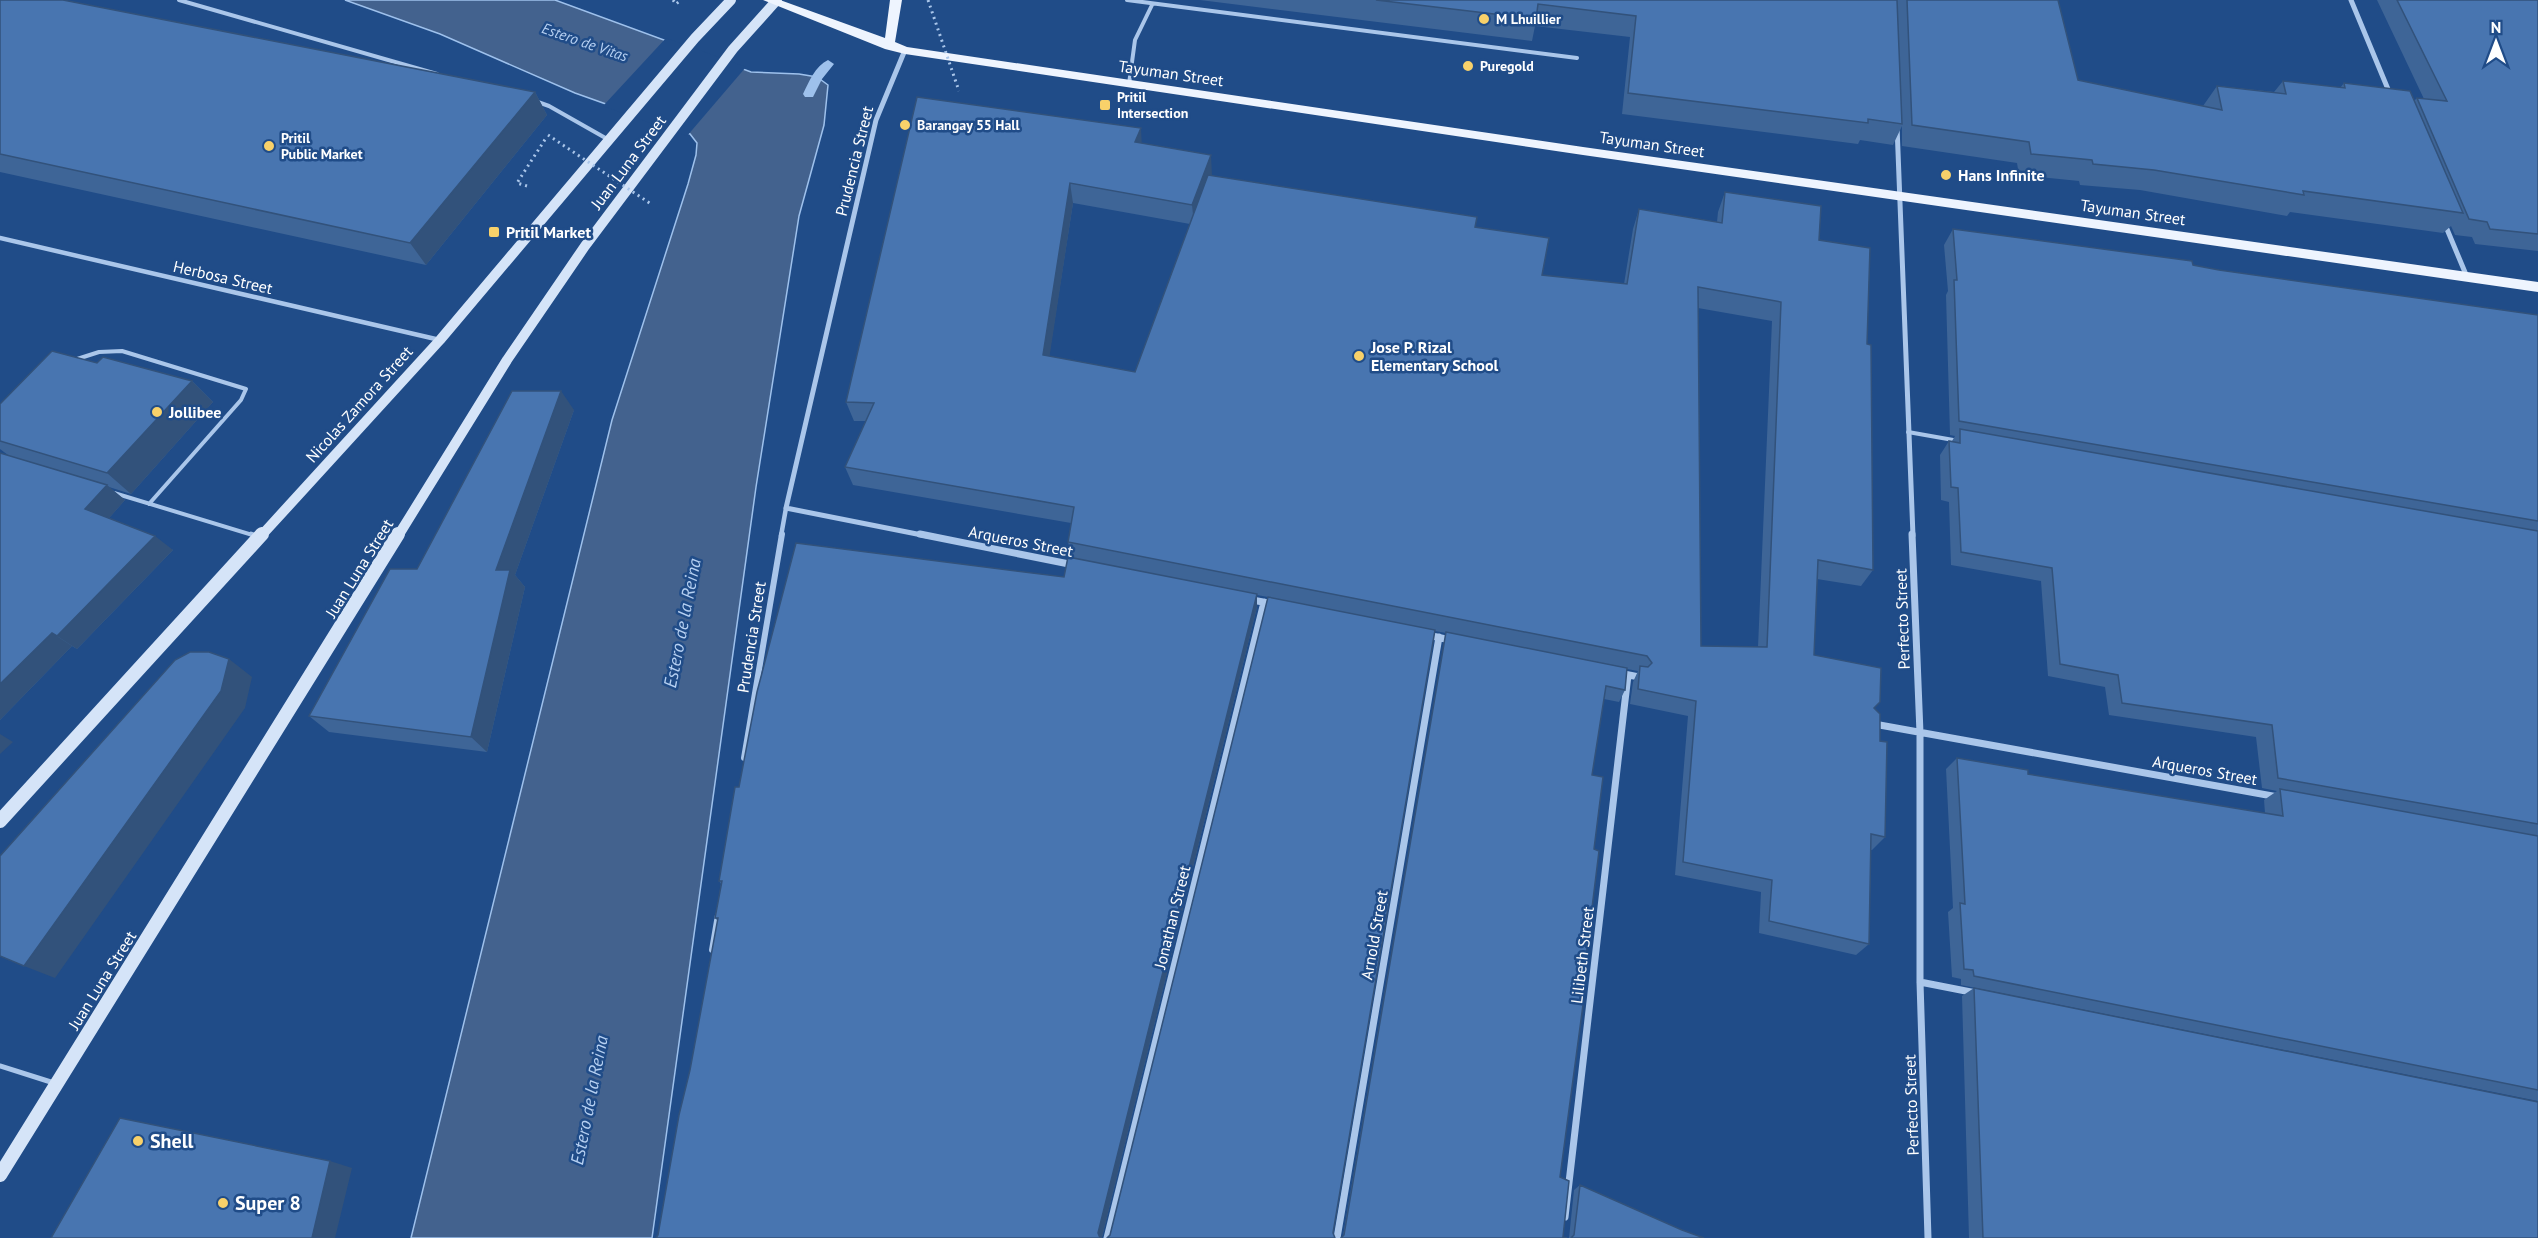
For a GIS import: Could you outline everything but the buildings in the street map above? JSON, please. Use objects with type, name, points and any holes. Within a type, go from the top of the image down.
[{"type":"main road","name":"Nicolas Zamora Street","points":[[0,821],[440,340],[695,38],[731,0]]},
{"type":"main road","points":[[889,46],[896,0]]},
{"type":"main road","name":"Tayuman Street","points":[[774,1],[889,46],[905,50],[2538,287]]},
{"type":"main road","name":"Juan Luna Street","points":[[0,1175],[507,360],[585,246],[733,49],[774,1]]},
{"type":"street","points":[[2351,0],[2392,98]]},
{"type":"street","name":"Prudencia Street","points":[[743,767],[786,508],[876,120],[905,50]]},
{"type":"street","name":"Perfecto Street","points":[[1897,124],[1920,733],[1920,982],[1928,1238]]},
{"type":"street","points":[[2442,217],[2468,277]]},
{"type":"street","name":"Herbosa Street","points":[[0,238],[440,340]]},
{"type":"street","name":"Arqueros Street","points":[[786,508],[1077,565]]},
{"type":"street","points":[[1240,598],[1287,607]]},
{"type":"street","name":"Jonathan Street","points":[[1107,1238],[1264,602]]},
{"type":"street","points":[[1415,633],[1461,642]]},
{"type":"street","name":"Arnold Street","points":[[1337,1238],[1438,637]]},
{"type":"street","points":[[1606,670],[1639,677]]},
{"type":"street","name":"Lilibeth Street","points":[[1564,1226],[1629,675]]},
{"type":"street","name":"Arqueros Street","points":[[1868,723],[2281,798]]},
{"type":"street","points":[[711,955],[719,908]]},
{"type":"street","points":[[1920,982],[1990,996]]},
{"type":"lane","points":[[179,0],[448,77]]},
{"type":"lane","points":[[1127,0],[1577,58]]},
{"type":"lane","points":[[1129,84],[1135,40],[1152,5]]},
{"type":"lane","points":[[527,99],[549,106],[609,140]]},
{"type":"lane","points":[[69,364],[78,357],[99,352],[122,351],[246,389],[241,400],[149,504]]},
{"type":"lane","points":[[1908,432],[1966,442]]},
{"type":"lane","points":[[103,490],[260,537]]},
{"type":"lane","points":[[0,1066],[57,1084]]},
{"type":"path","points":[[673,0],[676,4],[681,0]]},
{"type":"path","points":[[928,0],[958,91]]},
{"type":"path","points":[[517,183],[548,135],[651,204]]},
{"type":"water","points":[[345,0],[555,0],[751,72],[817,77],[828,85],[824,125],[799,216],[756,487],[652,1238],[411,1238],[612,420],[688,184],[697,143],[690,134],[575,93],[440,34]]},
{"type":"pier","points":[[666,38],[746,67],[687,136],[603,106]]},
{"type":"waterway","points":[[809,94],[817,77],[828,64]]},
{"type":"place","name":"M Lhuillier","points":[[1484,19]]},
{"type":"place","name":"Puregold","points":[[1468,66]]},
{"type":"place","name":"Pritil Intersection","points":[[1105,105]]},
{"type":"place","name":"Barangay 55 Hall","points":[[905,125]]},
{"type":"place","name":"Pritil Public Market","points":[[269,146]]},
{"type":"place","name":"Hans Infinite","points":[[1946,175]]},
{"type":"place","name":"Pritil Market","points":[[494,232]]},
{"type":"place","name":"Jose P. Rizal Elementary School","points":[[1359,356]]},
{"type":"place","name":"Jollibee","points":[[157,412]]},
{"type":"place","name":"Shell","points":[[138,1141]]},
{"type":"place","name":"Super 8","points":[[223,1203]]},
{"type":"water label","name":"Estero de Vitas","points":[[585,42]]},
{"type":"water label","name":"Estero de la Reina","points":[[682,623]]},
{"type":"water label","name":"Estero de la Reina","points":[[589,1100]]}]
